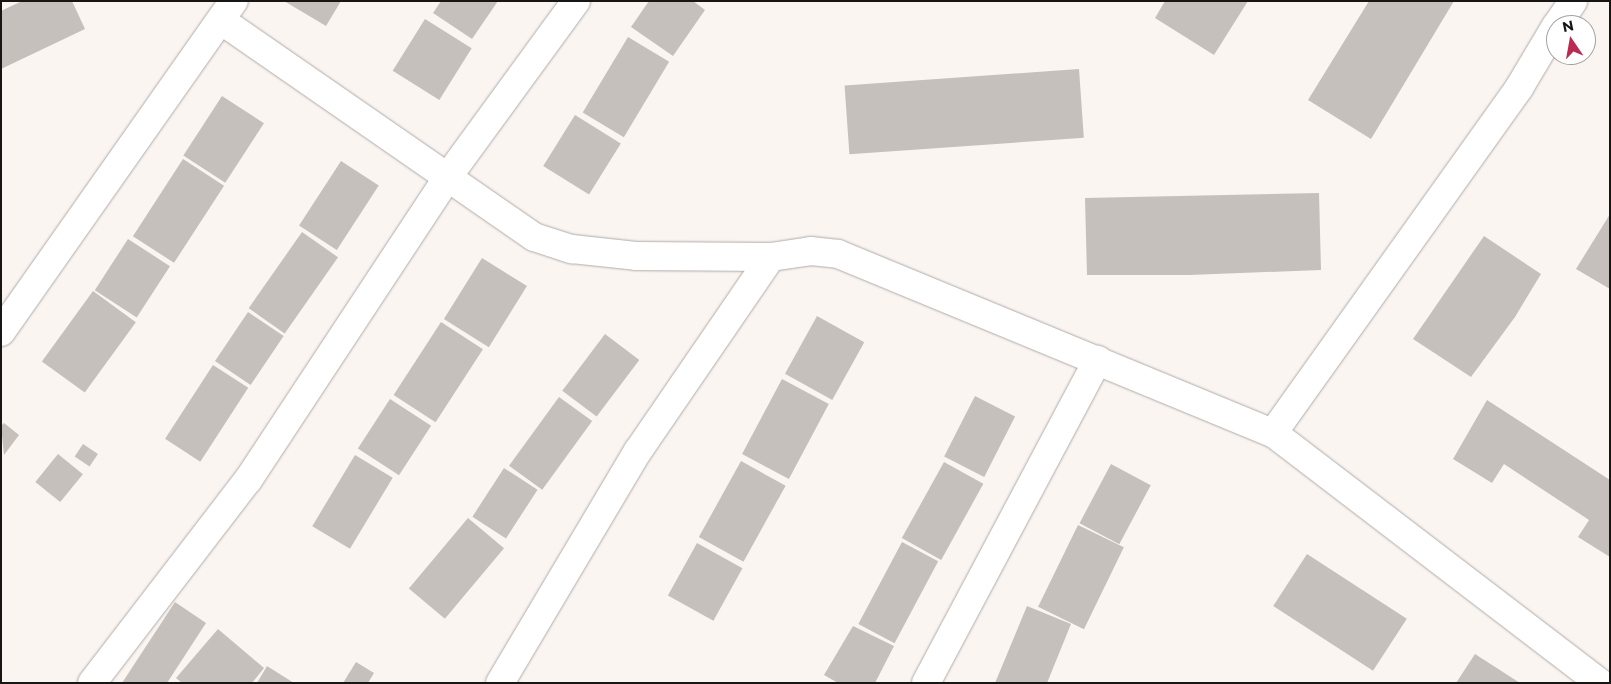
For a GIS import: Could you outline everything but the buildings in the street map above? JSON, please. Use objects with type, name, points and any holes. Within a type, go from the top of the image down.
[{"type":"street","points":[[92,683],[248,480],[447,178],[576,1]]},
{"type":"street","points":[[1563,15],[1573,1]]},
{"type":"street","points":[[1,332],[228,11],[447,178],[534,237],[572,249],[636,256],[771,256],[811,251],[838,254],[1273,433],[1600,683]]},
{"type":"street","points":[[1273,433],[1519,88],[1546,43]]},
{"type":"street","points":[[500,683],[638,451],[771,256]]},
{"type":"street","points":[[926,683],[1098,360]]}]
